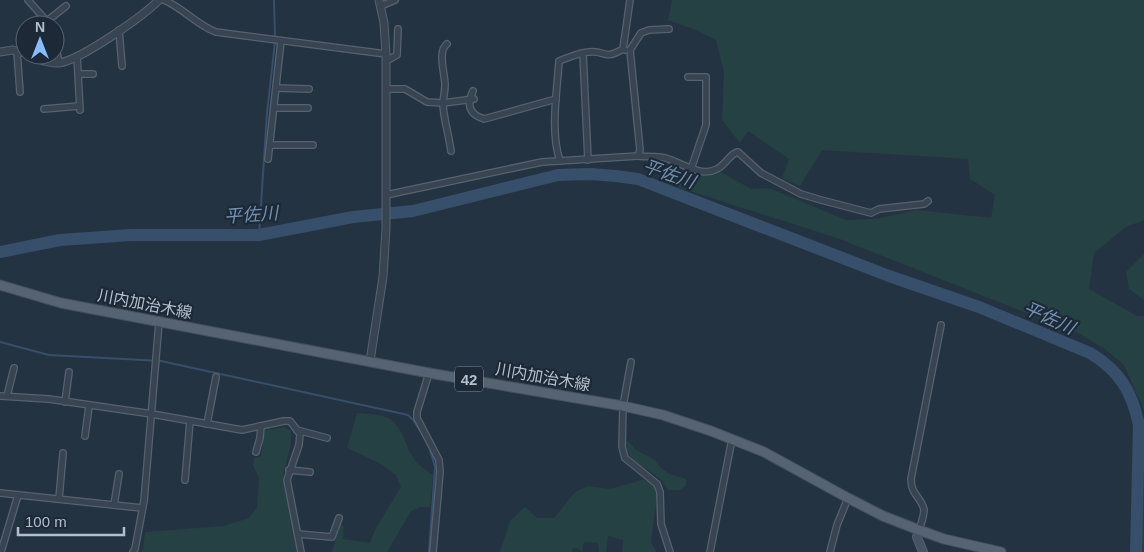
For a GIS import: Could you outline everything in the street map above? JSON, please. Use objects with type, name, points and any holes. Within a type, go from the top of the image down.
[{"type":"main road","name":"川内加治木線","points":[[0,285],[61,303],[429,373],[624,406],[688,422],[764,452],[883,516],[944,539],[1001,552]]},
{"type":"main road","points":[[919,530],[917,537],[923,552]]},
{"type":"street","points":[[28,0],[42,15]]},
{"type":"street","points":[[65,62],[119,30],[159,0]]},
{"type":"street","points":[[164,0],[176,5],[207,29],[216,32],[386,57],[397,55],[398,28]]},
{"type":"street","points":[[370,361],[383,278],[387,197],[386,57],[380,3],[395,0]]},
{"type":"street","points":[[623,49],[630,0]]},
{"type":"street","points":[[57,15],[66,6]]},
{"type":"street","points":[[638,156],[640,150],[630,50],[641,33],[649,30],[669,29]]},
{"type":"street","points":[[119,30],[122,66]]},
{"type":"street","points":[[268,159],[276,88],[277,41]]},
{"type":"street","points":[[447,44],[443,48],[442,60],[446,88],[443,103],[451,151]]},
{"type":"street","points":[[560,161],[557,153],[555,118],[559,61],[590,52],[605,56],[614,55],[623,49],[630,50]]},
{"type":"street","points":[[0,52],[15,51]]},
{"type":"street","points":[[582,54],[588,160]]},
{"type":"street","points":[[44,109],[80,108],[77,56]]},
{"type":"street","points":[[18,65],[20,92]]},
{"type":"street","points":[[79,74],[93,74]]},
{"type":"street","points":[[688,77],[706,77],[707,92],[706,125],[691,169]]},
{"type":"street","points":[[276,88],[309,89]]},
{"type":"street","points":[[387,89],[405,89],[427,102],[443,103],[471,100]]},
{"type":"street","points":[[473,91],[471,110],[475,116],[484,119],[556,99]]},
{"type":"street","points":[[274,108],[308,108]]},
{"type":"street","points":[[270,145],[313,144]]},
{"type":"street","points":[[387,197],[542,162],[638,156],[665,158],[691,169],[709,171],[718,169],[734,153],[738,152],[761,173],[801,194],[871,213],[879,209],[924,204],[928,201]]},
{"type":"street","points":[[133,552],[142,508],[159,322]]},
{"type":"street","points":[[919,530],[924,511],[922,503],[911,488],[911,480],[941,325]]},
{"type":"street","points":[[631,362],[624,406],[622,447],[625,458],[657,484],[660,492],[661,524],[670,552]]},
{"type":"street","points":[[7,396],[14,368]]},
{"type":"street","points":[[65,402],[69,372]]},
{"type":"street","points":[[429,373],[417,412],[417,418],[439,460],[440,472],[434,552]]},
{"type":"street","points":[[207,424],[216,377]]},
{"type":"street","points":[[0,396],[65,402],[152,414],[242,430],[290,421],[300,434],[287,480],[301,552]]},
{"type":"street","points":[[85,436],[89,406]]},
{"type":"street","points":[[185,480],[190,421]]},
{"type":"street","points":[[256,452],[261,426]]},
{"type":"street","points":[[297,430],[327,438]]},
{"type":"street","points":[[710,552],[732,439]]},
{"type":"street","points":[[59,499],[63,453]]},
{"type":"street","points":[[289,470],[310,472]]},
{"type":"street","points":[[114,505],[119,474]]},
{"type":"street","points":[[0,493],[142,508]]},
{"type":"street","points":[[1,552],[18,495]]},
{"type":"street","points":[[830,552],[848,498]]},
{"type":"street","points":[[298,534],[332,537],[339,518]]},
{"type":"green space","points":[[672,0],[1144,0],[1144,220],[1126,227],[1094,253],[1089,289],[1137,316],[1144,316],[1144,410],[1124,365],[1105,349],[1080,334],[837,238],[665,183],[663,169],[690,177],[721,172],[751,189],[769,188],[846,220],[876,219],[917,210],[991,218],[995,195],[970,179],[968,159],[822,150],[800,186],[782,178],[789,159],[748,131],[740,143],[722,120],[724,72],[716,40],[696,30],[668,20]]},
{"type":"green space","points":[[1144,254],[1144,300],[1129,289],[1126,272]]},
{"type":"green space","points":[[357,413],[381,416],[393,421],[400,429],[415,461],[433,475],[430,507],[421,507],[411,511],[387,552],[332,552],[340,525],[344,526],[343,539],[370,543],[376,528],[401,487],[396,475],[381,464],[347,448]]},
{"type":"green space","points":[[1144,422],[1144,552],[1140,552],[1139,531]]},
{"type":"green space","points":[[285,427],[291,431],[291,443],[283,476],[298,552],[141,552],[145,532],[224,526],[249,518],[257,507],[259,478],[253,465],[254,458],[261,457],[265,430]]},
{"type":"green space","points":[[625,440],[636,450],[655,460],[669,474],[686,479],[686,485],[680,490],[668,490],[660,479],[632,458],[628,452]]},
{"type":"green space","points":[[645,479],[654,486],[657,496],[651,542],[656,552],[622,552],[623,540],[608,536],[606,552],[599,552],[598,543],[584,542],[582,552],[577,548],[573,548],[572,552],[500,552],[510,521],[525,507],[537,518],[554,518],[575,492],[588,486],[610,489]]},
{"type":"waterway","points":[[274,0],[275,38]]},
{"type":"waterway","points":[[259,235],[267,113],[275,42]]},
{"type":"waterway","name":"平佐川","points":[[0,252],[60,240],[131,235],[259,235],[353,217],[413,211],[558,175],[590,174],[638,179],[889,276],[979,307],[1090,353],[1100,360],[1123,383],[1133,402],[1139,425],[1136,552]]},
{"type":"waterway","points":[[0,342],[49,355],[161,361],[408,415],[424,437]]},
{"type":"waterway","points":[[429,446],[435,467],[429,552]]}]
